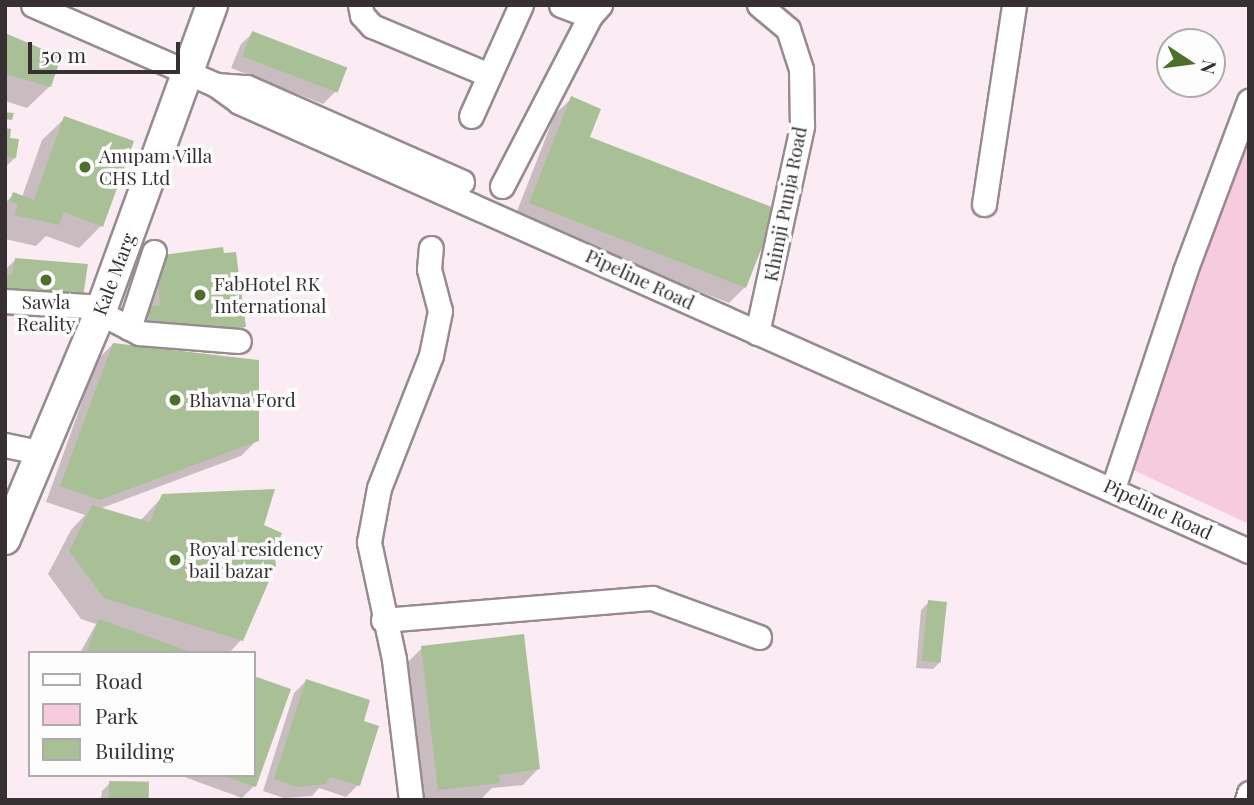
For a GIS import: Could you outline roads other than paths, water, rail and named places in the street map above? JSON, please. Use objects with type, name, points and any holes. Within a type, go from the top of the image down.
[{"type":"main road","name":"Kale Marg","points":[[5,538],[39,452],[202,80],[212,5]]},
{"type":"street","points":[[33,5],[202,80],[239,102],[287,113],[758,328],[1114,484],[1249,539]]},
{"type":"street","points":[[360,5],[362,15],[372,26],[489,75]]},
{"type":"street","points":[[471,116],[521,5]]},
{"type":"street","points":[[502,186],[595,11],[561,5]]},
{"type":"street","name":"Khimji Punja Road","points":[[758,328],[802,126],[801,69],[788,29],[759,5]]},
{"type":"street","points":[[984,204],[1014,5]]},
{"type":"street","points":[[1114,484],[1185,271],[1249,101]]},
{"type":"street","points":[[411,800],[394,659],[383,621],[369,542],[379,488],[431,355],[440,311],[429,269],[431,248]]},
{"type":"street","points":[[129,328],[154,252]]},
{"type":"street","points":[[5,300],[87,306],[139,333],[239,341]]},
{"type":"street","points":[[5,445],[39,452]]},
{"type":"street","name":"Pipeline Road","points":[[1114,484],[1249,551]]},
{"type":"street","points":[[383,621],[652,598],[759,637]]},
{"type":"street","points":[[1247,800],[1249,793]]},
{"type":"place","name":"Anupam Villa CHS Ltd","points":[[85,167]]},
{"type":"place","name":"Sawla Reality","points":[[46,280]]},
{"type":"place","name":"FabHotel RK International","points":[[200,295]]},
{"type":"place","name":"Bhavna Ford","points":[[175,400]]},
{"type":"place","name":"Royal residency bail bazar","points":[[175,560]]}]
